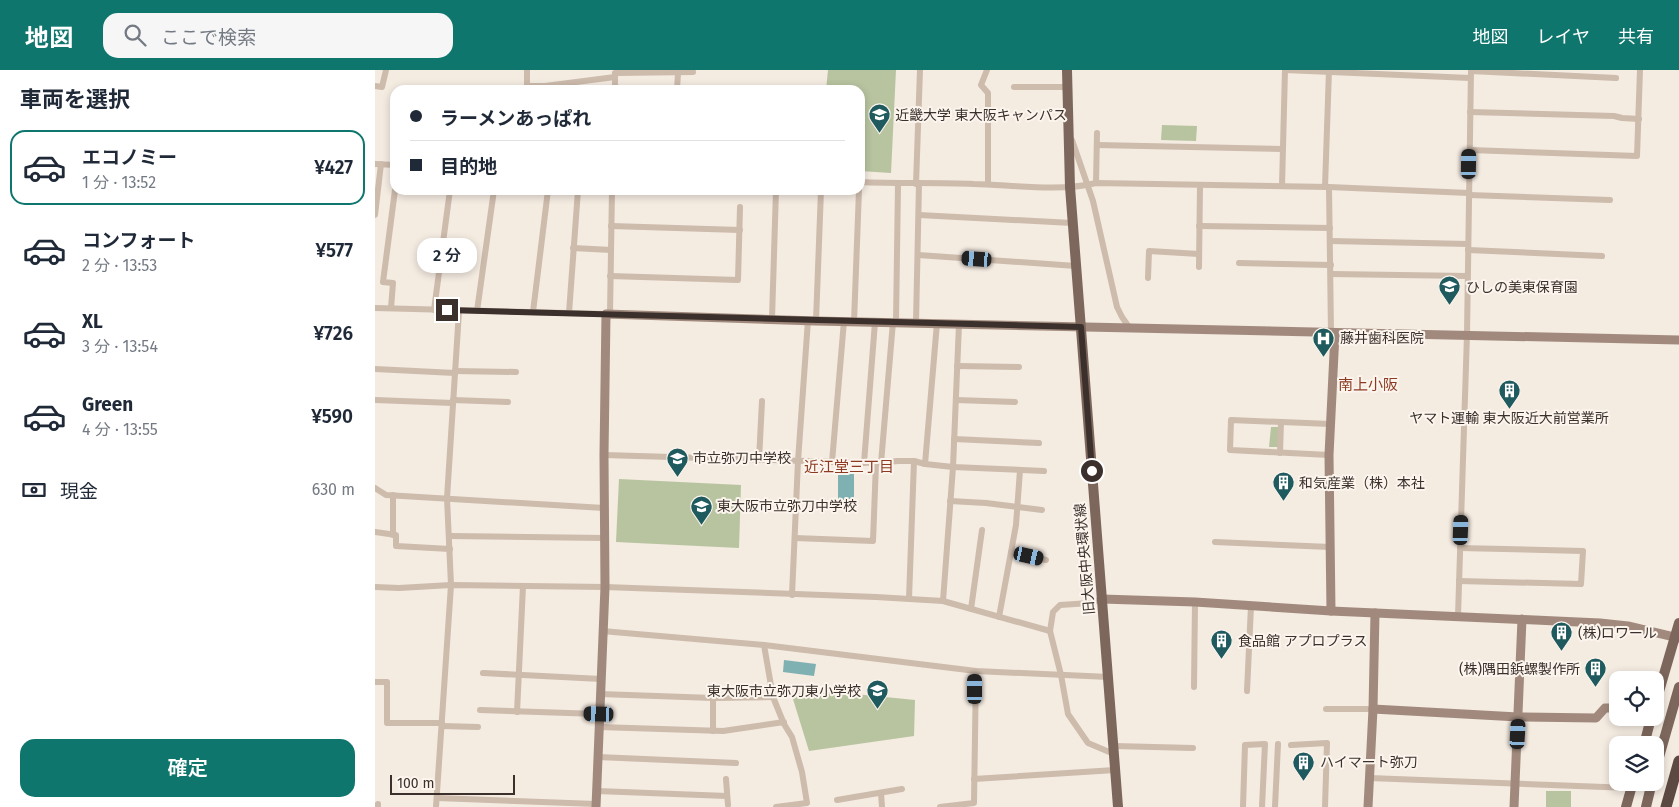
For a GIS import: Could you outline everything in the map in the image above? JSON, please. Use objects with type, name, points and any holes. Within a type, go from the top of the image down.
[{"type":"highway","points":[[1666,807],[1679,761]]},
{"type":"main road","name":"旧大阪中央環状線","points":[[1067,70],[1069,187],[1118,807]]},
{"type":"main road","points":[[1664,677],[1677,637],[1679,623]]},
{"type":"main road","points":[[1664,740],[1679,687]]},
{"type":"main road","points":[[1626,807],[1630,791]]},
{"type":"main road","points":[[1646,807],[1650,791]]},
{"type":"street","points":[[375,86],[383,87],[386,70]]},
{"type":"street","points":[[527,70],[527,85]]},
{"type":"street","points":[[916,323],[919,255],[920,70]]},
{"type":"street","points":[[987,70],[981,85],[988,93],[988,184]]},
{"type":"street","points":[[1282,186],[1285,70],[1616,78]]},
{"type":"street","points":[[1470,150],[1637,156],[1640,70]]},
{"type":"street","points":[[1329,71],[1327,187],[1333,333],[1329,455],[1331,611]]},
{"type":"street","points":[[550,85],[615,73],[693,72]]},
{"type":"street","points":[[677,73],[677,85]]},
{"type":"street","points":[[1458,616],[1467,334],[1471,73]]},
{"type":"street","points":[[1014,87],[1067,87]]},
{"type":"street","points":[[1470,112],[1614,116],[1639,120]]},
{"type":"street","points":[[1068,129],[1093,201],[1117,307],[1129,327]]},
{"type":"street","points":[[1096,183],[1097,133]]},
{"type":"street","points":[[1097,145],[1283,149]]},
{"type":"street","points":[[375,214],[378,164]]},
{"type":"street","points":[[865,182],[1069,187],[1096,183],[1327,187],[1610,200]]},
{"type":"street","points":[[795,538],[873,541],[894,322],[898,184]]},
{"type":"street","points":[[1199,267],[1200,185]]},
{"type":"street","points":[[391,308],[393,283],[383,282],[394,195]]},
{"type":"street","points":[[434,310],[449,195]]},
{"type":"street","points":[[477,311],[493,195]]},
{"type":"street","points":[[533,312],[547,195]]},
{"type":"street","points":[[569,313],[578,195]]},
{"type":"street","points":[[437,798],[596,806],[605,587],[604,455],[612,195]]},
{"type":"street","points":[[772,319],[776,195]]},
{"type":"street","points":[[792,595],[798,461],[812,321],[821,195]]},
{"type":"street","points":[[854,322],[859,195]]},
{"type":"street","points":[[610,276],[738,280],[741,207]]},
{"type":"street","points":[[919,215],[1073,223]]},
{"type":"street","points":[[611,226],[740,230]]},
{"type":"street","points":[[1199,226],[1330,228]]},
{"type":"street","points":[[1330,241],[1468,247],[1602,256]]},
{"type":"street","points":[[573,248],[611,250]]},
{"type":"street","points":[[1148,278],[1149,251],[1199,254]]},
{"type":"street","points":[[919,255],[1076,266]]},
{"type":"street","points":[[1239,263],[1331,265]]},
{"type":"street","points":[[1331,274],[1467,276]]},
{"type":"street","points":[[375,308],[812,321],[1679,340]]},
{"type":"street","points":[[436,807],[451,585],[447,498],[459,310]]},
{"type":"street","points":[[832,462],[844,321]]},
{"type":"street","points":[[864,463],[875,322]]},
{"type":"street","points":[[925,464],[937,323]]},
{"type":"street","points":[[943,601],[953,467],[959,324]]},
{"type":"street","points":[[957,366],[1019,367]]},
{"type":"street","points":[[375,369],[517,372]]},
{"type":"street","points":[[375,400],[508,402]]},
{"type":"street","points":[[955,400],[1015,402]]},
{"type":"street","points":[[759,460],[762,401]]},
{"type":"street","points":[[1329,455],[1230,450],[1231,420],[1330,424]]},
{"type":"street","points":[[1280,453],[1281,422]]},
{"type":"street","points":[[954,439],[1039,443]]},
{"type":"street","points":[[604,455],[864,463],[914,461],[953,467],[1044,471]]},
{"type":"street","points":[[909,599],[914,461]]},
{"type":"street","points":[[999,617],[1016,525],[1020,470]]},
{"type":"street","points":[[375,488],[386,494],[393,495],[604,508]]},
{"type":"street","points":[[393,495],[393,534],[396,535],[396,546],[450,549]]},
{"type":"street","points":[[950,501],[986,503],[1042,510]]},
{"type":"street","points":[[971,610],[982,530]]},
{"type":"street","points":[[375,532],[393,534]]},
{"type":"street","points":[[450,536],[604,538]]},
{"type":"street","points":[[1215,542],[1330,547]]},
{"type":"street","points":[[1459,581],[1581,584],[1583,551],[1460,548]]},
{"type":"street","points":[[1011,552],[1046,560]]},
{"type":"street","points":[[375,587],[451,585],[605,587],[943,601],[1050,630]]},
{"type":"street","points":[[517,712],[523,586]]},
{"type":"street","points":[[1193,748],[1114,750],[1088,743],[1068,714],[1050,630],[1053,612],[1060,605],[1089,603],[1102,599],[1195,602],[1628,626],[1677,637]]},
{"type":"street","points":[[1194,687],[1195,602]]},
{"type":"street","points":[[1247,691],[1251,606]]},
{"type":"street","points":[[1368,807],[1375,613]]},
{"type":"street","points":[[1515,807],[1522,619]]},
{"type":"street","points":[[602,631],[764,646],[975,672],[1109,677]]},
{"type":"street","points":[[764,646],[773,697],[792,737],[802,772],[807,805],[776,807]]},
{"type":"street","points":[[939,807],[974,803],[975,672]]},
{"type":"street","points":[[483,673],[601,679]]},
{"type":"street","points":[[375,682],[387,682],[387,723],[479,727]]},
{"type":"street","points":[[600,694],[713,698],[773,697]]},
{"type":"street","points":[[713,698],[713,731]]},
{"type":"street","points":[[1326,709],[1373,709],[1519,717],[1596,718],[1605,708],[1609,708]]},
{"type":"street","points":[[480,710],[599,714]]},
{"type":"street","points":[[599,727],[723,731],[784,722]]},
{"type":"street","points":[[1291,745],[1327,743],[1325,807]]},
{"type":"street","points":[[1243,807],[1245,745],[1265,744],[1262,807]]},
{"type":"street","points":[[1275,807],[1278,744]]},
{"type":"street","points":[[598,757],[736,763]]},
{"type":"street","points":[[974,779],[1115,770]]},
{"type":"street","points":[[1369,778],[1515,784],[1609,785]]},
{"type":"street","points":[[726,779],[728,805]]},
{"type":"street","points":[[837,800],[902,789]]},
{"type":"street","points":[[597,790],[727,796]]},
{"type":"street","points":[[881,792],[882,807]]},
{"type":"green space","points":[[828,70],[896,70],[891,173],[865,171],[865,85],[826,85]]},
{"type":"green space","points":[[1162,125],[1197,126],[1196,141],[1161,140]]},
{"type":"green space","points":[[1271,427],[1279,427],[1278,447],[1269,447]]},
{"type":"green space","points":[[619,479],[741,485],[739,548],[616,542]]},
{"type":"green space","points":[[805,689],[915,700],[914,736],[809,751],[793,699]]},
{"type":"green space","points":[[1546,791],[1571,791],[1571,807],[1546,807]]},
{"type":"water","points":[[838,469],[854,469],[854,500],[838,500]]},
{"type":"water","points":[[784,660],[816,664],[814,676],[783,672]]},
{"type":"place","name":"近畿大学 東大阪キャンパス","points":[[879,134]]},
{"type":"place","name":"ひしの美東保育園","points":[[1450,306]]},
{"type":"place","name":"藤井歯科医院","points":[[1324,357]]},
{"type":"place","name":"ヤマト運輸 東大阪近大前営業所","points":[[1509,409]]},
{"type":"place","name":"市立弥刀中学校","points":[[677,477]]},
{"type":"place","name":"和気産業（株）本社","points":[[1283,502]]},
{"type":"place","name":"東大阪市立弥刀中学校","points":[[701,525]]},
{"type":"place","name":"(株)ロワール","points":[[1562,652]]},
{"type":"place","name":"食品館 アプロプラス","points":[[1222,660]]},
{"type":"place","name":"(株)隅田鋲螺製作所","points":[[1596,688]]},
{"type":"place","name":"東大阪市立弥刀東小学校","points":[[877,710]]},
{"type":"place","name":"ハイマート弥刀","points":[[1304,781]]},
{"type":"district","name":"南上小阪","points":[[1368,385]]},
{"type":"district","name":"近江堂三丁目","points":[[849,467]]},
{"type":"route","points":[[447,310],[1081,327],[1092,471]]}]
